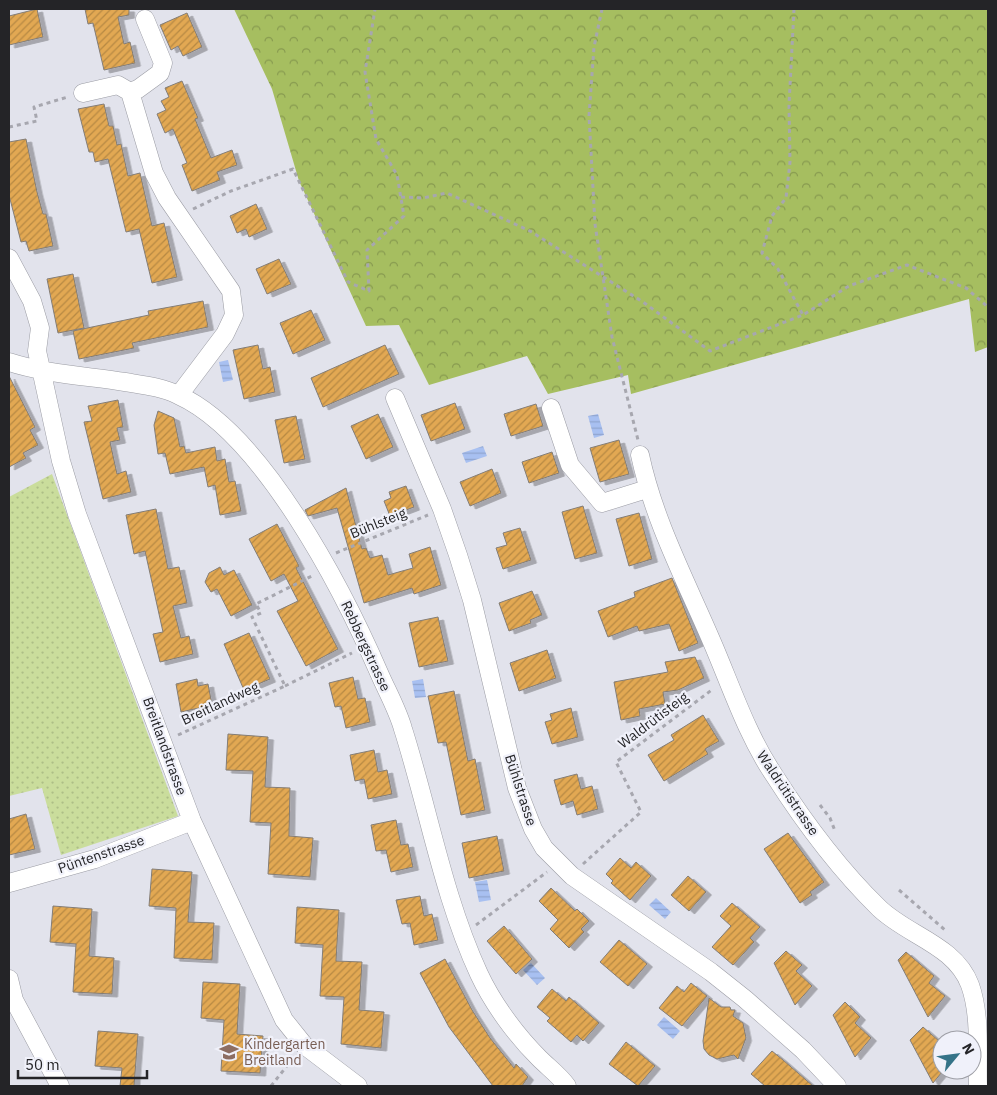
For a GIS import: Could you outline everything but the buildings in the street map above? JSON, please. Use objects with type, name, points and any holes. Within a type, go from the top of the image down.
[{"type":"street","points":[[130,92],[138,89],[160,73],[163,63],[145,19]]},
{"type":"street","points":[[83,93],[118,85],[130,92],[154,173],[179,216],[231,291],[234,315],[225,334],[179,395]]},
{"type":"street","name":"Breitlandstrasse","points":[[9,258],[32,301],[40,328],[37,351],[61,461],[77,514],[192,821],[284,1020],[304,1045],[358,1086]]},
{"type":"street","name":"Rebbergstrasse","points":[[9,362],[41,369],[152,386],[179,395],[215,419],[248,451],[288,504],[325,563],[368,645],[403,726],[446,886],[480,976],[505,1017],[539,1058],[562,1078],[567,1086]]},
{"type":"street","name":"Bühlstrasse","points":[[395,398],[442,509],[472,600],[517,788],[533,829],[556,863],[739,993],[803,1050],[838,1086]]},
{"type":"street","points":[[551,408],[570,465],[602,503],[647,489]]},
{"type":"street","name":"Waldrütistrasse","points":[[640,455],[647,489],[761,755],[837,862],[880,910],[905,928],[943,950],[956,962],[970,984],[976,1010],[978,1086]]},
{"type":"street","name":"Püntenstrasse","points":[[9,883],[95,859],[192,821]]},
{"type":"street","points":[[9,979],[14,1000],[60,1086]]},
{"type":"path","points":[[179,216],[231,192],[293,169],[348,282],[369,291],[368,250],[404,216],[397,176],[376,139],[365,72],[375,9]]},
{"type":"path","points":[[602,9],[594,47],[588,116],[595,224],[612,336],[634,420]]},
{"type":"path","points":[[794,9],[789,105],[790,162],[786,198],[772,216],[762,253],[778,268],[803,315]]},
{"type":"path","points":[[9,127],[37,121],[34,106],[83,93]]},
{"type":"path","points":[[401,197],[423,198],[447,193],[530,231],[642,302],[710,351],[803,315],[849,286],[907,265],[966,288],[988,307]]},
{"type":"path","name":"Bühlsteig","points":[[325,563],[442,509]]},
{"type":"path","points":[[285,686],[252,617],[261,613],[256,604],[325,563]]},
{"type":"path","name":"Breitlandweg","points":[[163,741],[285,686],[368,645]]},
{"type":"path","name":"Waldrütisteig","points":[[572,876],[641,812],[616,762],[727,678]]},
{"type":"path","points":[[463,934],[547,872],[556,863]]},
{"type":"path","points":[[271,1086],[304,1045]]},
{"type":"green space","points":[[234,9],[988,9],[988,347],[975,352],[969,299],[631,394],[628,375],[548,394],[527,356],[429,385],[399,325],[366,326],[299,181],[272,89]]},
{"type":"green space","points":[[52,474],[178,816],[61,855],[42,788],[9,796],[9,497]]},
{"type":"water","points":[[228,360],[233,380],[223,382],[219,362]]},
{"type":"water","points":[[598,414],[604,435],[594,438],[588,416]]},
{"type":"water","points":[[483,446],[487,456],[466,463],[462,453]]},
{"type":"water","points":[[423,679],[426,697],[415,698],[412,681]]},
{"type":"water","points":[[487,880],[491,900],[479,902],[475,882]]},
{"type":"water","points":[[656,898],[671,912],[665,919],[649,905]]},
{"type":"water","points":[[531,963],[545,978],[537,985],[523,970]]},
{"type":"water","points":[[664,1017],[680,1031],[673,1039],[657,1025]]},
{"type":"place","name":"Kindergarten Breitland","points":[[229,1052]]}]
